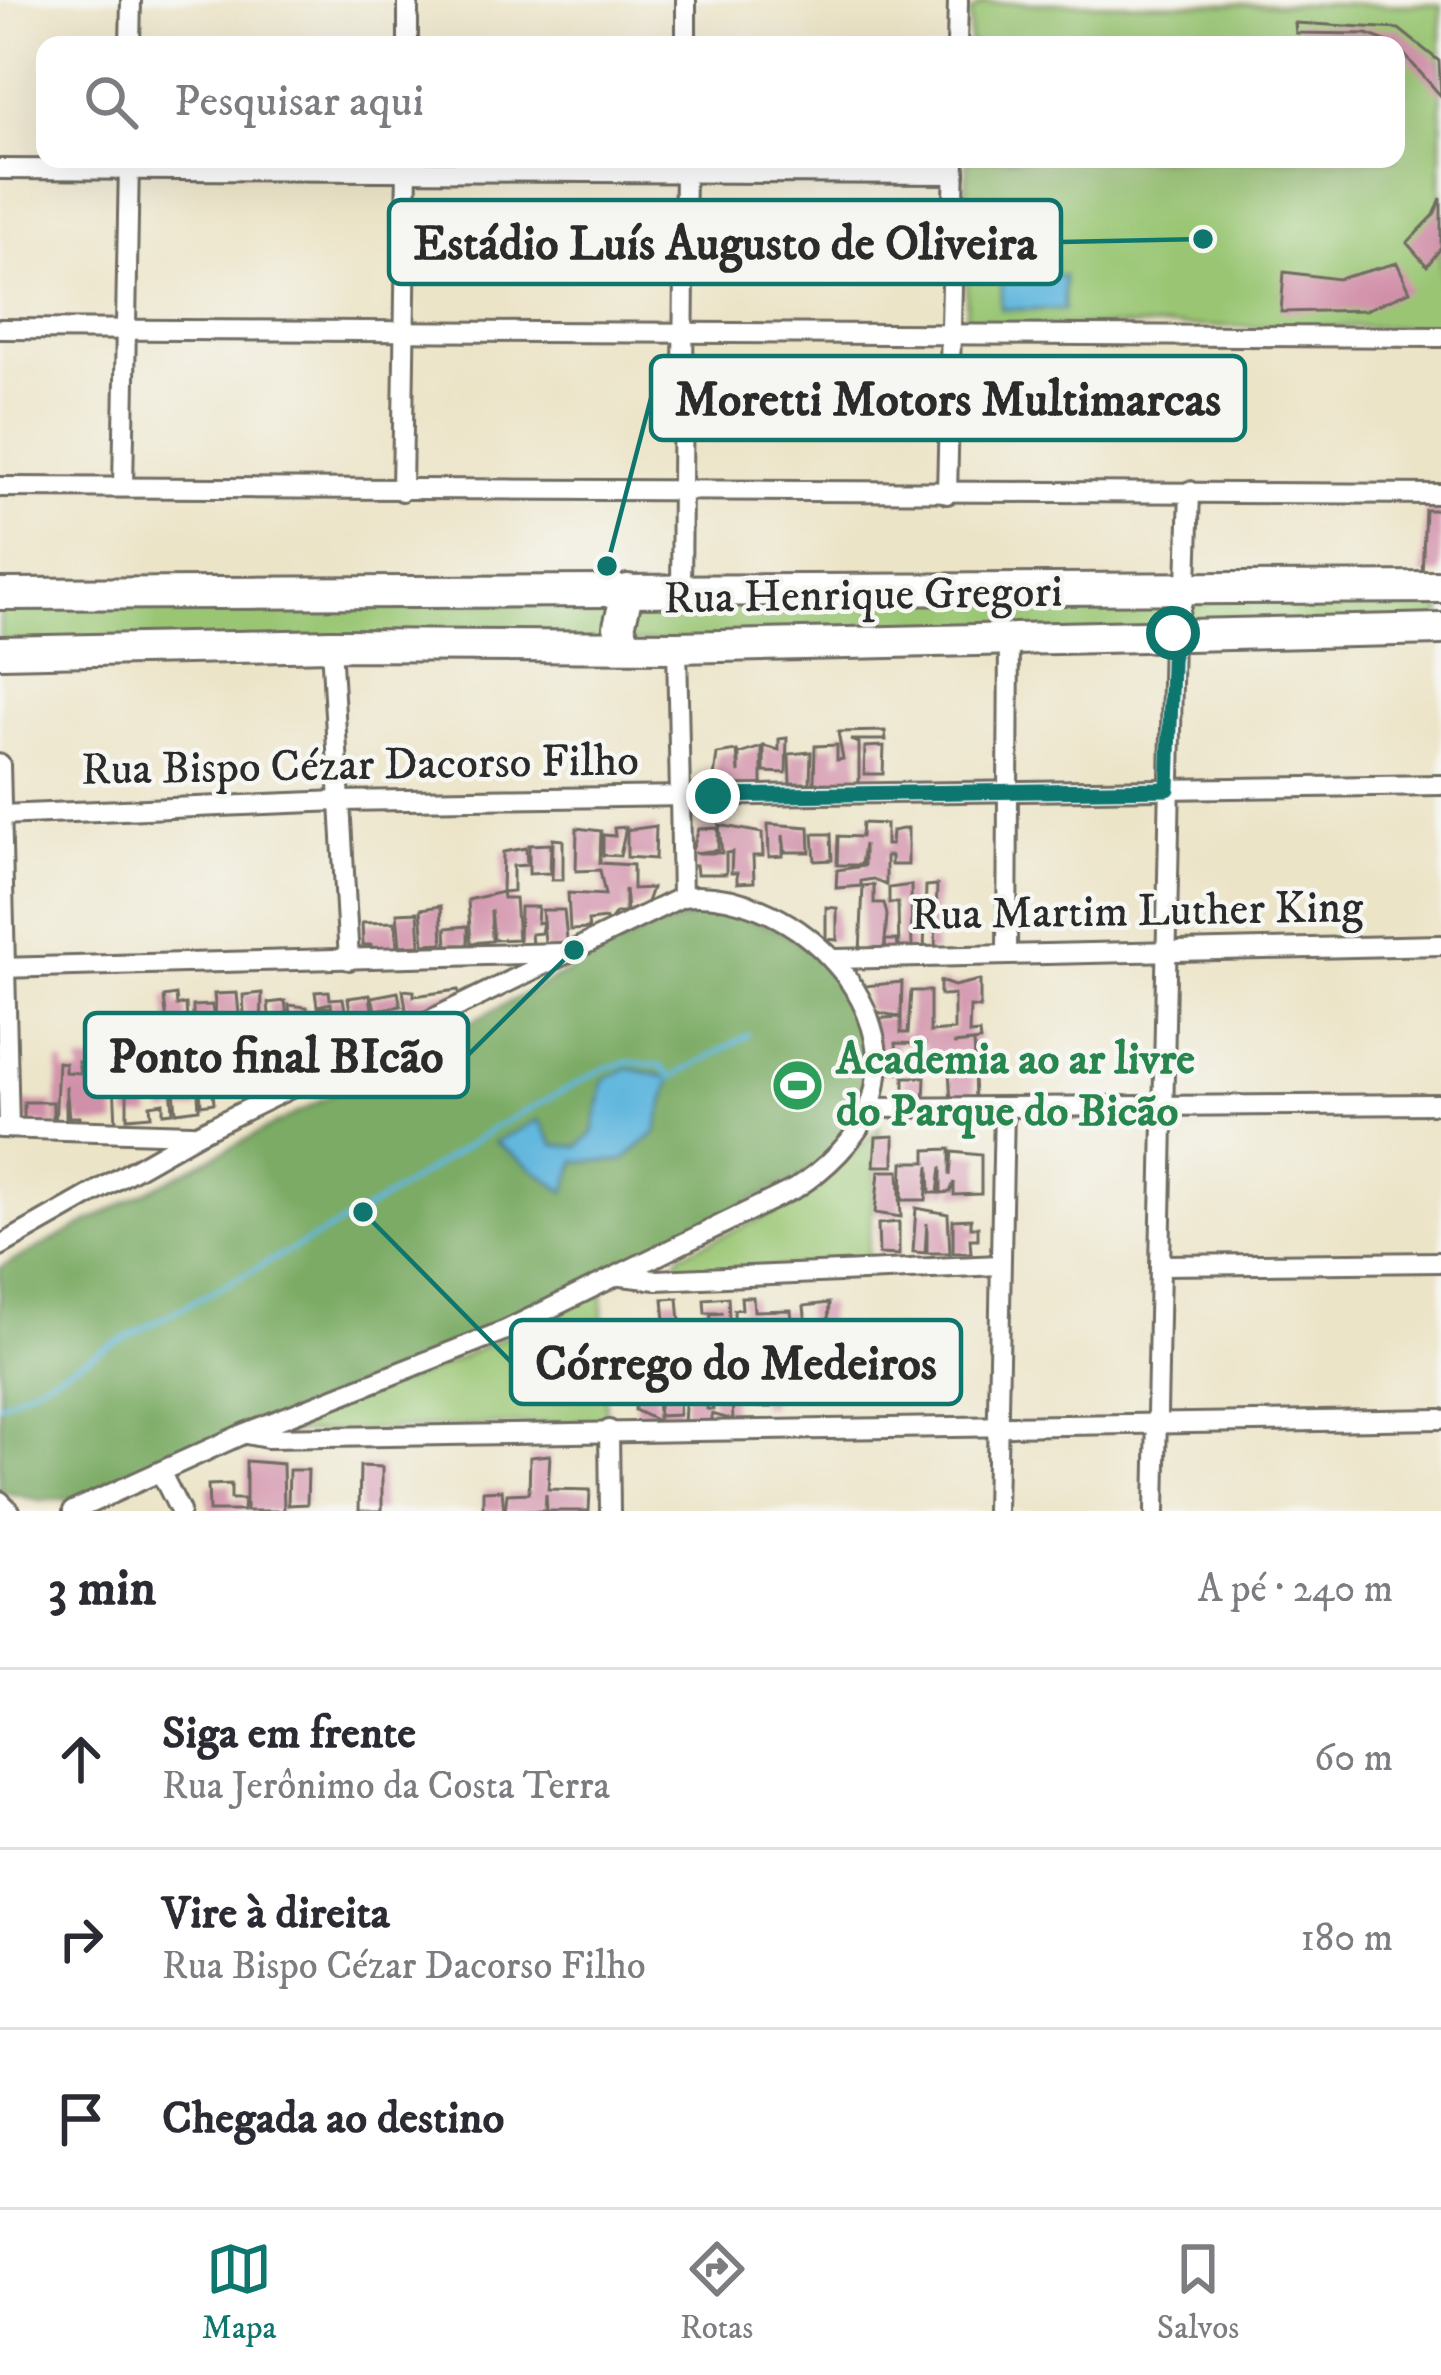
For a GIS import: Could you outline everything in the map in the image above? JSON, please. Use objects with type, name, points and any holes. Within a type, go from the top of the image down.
[{"type":"main road","name":"Rua Henrique Gregori","points":[[0,594],[1441,586]]},
{"type":"main road","points":[[626,646],[619,626],[628,590]]},
{"type":"main road","points":[[734,591],[745,621],[744,644]]},
{"type":"main road","name":"Rua Henrique Gregori","points":[[0,652],[331,645],[677,647],[1441,629]]},
{"type":"street","points":[[130,0],[130,36]]},
{"type":"street","points":[[408,0],[408,36]]},
{"type":"street","points":[[686,0],[686,36]]},
{"type":"street","points":[[957,36],[958,0]]},
{"type":"street","points":[[0,170],[43,168]]},
{"type":"street","points":[[124,488],[129,168]]},
{"type":"street","points":[[402,491],[407,168]]},
{"type":"street","points":[[681,590],[685,168]]},
{"type":"street","points":[[947,494],[955,168]]},
{"type":"street","points":[[0,328],[1441,337]]},
{"type":"street","points":[[0,487],[1441,494]]},
{"type":"street","points":[[1155,1511],[1173,633],[1186,584],[1190,491]]},
{"type":"street","points":[[1007,952],[1010,637]]},
{"type":"street","points":[[331,645],[349,960]]},
{"type":"street","points":[[677,647],[682,897]]},
{"type":"street","points":[[0,764],[4,1128],[197,1134]]},
{"type":"street","name":"Rua Bispo Cézar Dacorso Filho","points":[[2,815],[340,801],[1441,785]]},
{"type":"street","points":[[0,1246],[197,1134],[682,897],[738,902],[769,913],[835,959],[852,976],[862,1002],[874,1054],[869,1108],[817,1174],[746,1216],[506,1330],[245,1433],[74,1511]]},
{"type":"street","name":"Rua Martim Luther King","points":[[835,959],[1441,944]]},
{"type":"street","points":[[2,968],[566,952]]},
{"type":"street","points":[[869,1108],[1441,1104]]},
{"type":"street","points":[[996,1511],[1004,1107]]},
{"type":"street","points":[[1162,1264],[1441,1262]]},
{"type":"street","points":[[621,1276],[657,1280],[1000,1265]]},
{"type":"street","points":[[245,1433],[267,1438],[1441,1419]]},
{"type":"street","points":[[609,1430],[610,1511]]},
{"type":"street","points":[[161,1473],[180,1511]]},
{"type":"street","points":[[0,1501],[10,1511]]},
{"type":"green space","points":[[983,3],[1441,5],[1441,327],[966,326],[967,168],[1405,168],[1405,36],[970,36],[970,13]]},
{"type":"green space","points":[[1441,594],[1441,637],[0,646],[0,606]]},
{"type":"green space","points":[[706,912],[754,921],[787,936],[811,953],[846,999],[863,1054],[858,1111],[840,1143],[814,1170],[463,1342],[88,1499],[38,1500],[0,1491],[0,1268],[642,933]]},
{"type":"green space","points":[[880,1127],[867,1261],[667,1275],[681,1254],[799,1202]]},
{"type":"green space","points":[[602,1291],[606,1421],[288,1433],[289,1424],[434,1370]]},
{"type":"water","points":[[1001,275],[1064,276],[1064,310],[1001,309]]},
{"type":"water","points":[[627,1068],[671,1078],[656,1133],[622,1161],[576,1161],[565,1192],[495,1142],[539,1120],[554,1145],[578,1147],[593,1133],[604,1080]]},
{"type":"building","points":[[1295,23],[1399,29],[1439,61],[1441,96],[1405,55],[1405,36],[1296,33]]},
{"type":"building","points":[[1441,198],[1441,248],[1427,266],[1407,243],[1434,215]]},
{"type":"building","points":[[1397,263],[1410,291],[1366,310],[1281,312],[1284,272],[1338,279]]},
{"type":"building","points":[[1425,510],[1441,510],[1441,574],[1422,575]]},
{"type":"building","points":[[885,731],[886,740],[850,740],[859,743],[859,784],[814,783],[815,746],[837,745],[837,760],[843,759],[838,732]]},
{"type":"building","points":[[787,738],[786,773],[764,772],[764,746],[779,750],[779,739]]},
{"type":"building","points":[[884,746],[883,774],[864,774],[865,747]]},
{"type":"building","points":[[762,747],[762,795],[712,793],[717,754],[737,751],[739,773],[739,754]]},
{"type":"building","points":[[811,752],[810,783],[790,783],[789,754]]},
{"type":"building","points":[[862,823],[886,824],[886,845],[891,845],[892,831],[908,828],[908,865],[891,865],[891,856],[886,856],[886,885],[873,879],[861,881],[861,886],[836,888],[837,870],[864,866],[864,844],[861,865],[837,865],[838,836],[861,837]]},
{"type":"building","points":[[768,824],[809,827],[810,852],[785,852],[783,835],[783,856],[769,857]]},
{"type":"building","points":[[719,825],[762,833],[763,856],[753,856],[754,882],[737,883],[737,873],[731,873],[732,852],[726,853],[726,874],[697,874],[696,865],[687,865],[699,829],[718,828],[718,850],[694,853],[722,853]]},
{"type":"building","points":[[656,826],[655,859],[627,857],[627,830]]},
{"type":"building","points":[[626,827],[620,856],[603,855],[603,835],[615,836],[614,828]]},
{"type":"building","points":[[577,828],[601,831],[600,863],[633,865],[633,889],[652,888],[647,902],[627,912],[625,889],[625,913],[616,913],[607,925],[606,919],[588,921],[589,929],[570,930],[568,893],[605,895],[600,870],[576,871]]},
{"type":"building","points":[[813,834],[831,834],[832,860],[815,861]]},
{"type":"building","points":[[553,839],[563,840],[563,880],[552,880]]},
{"type":"building","points":[[551,844],[550,873],[529,874],[529,845]]},
{"type":"building","points":[[526,848],[527,865],[513,866],[513,891],[502,892],[503,852]]},
{"type":"building","points":[[874,885],[874,903],[884,903],[887,915],[884,954],[860,953],[863,886]]},
{"type":"building","points":[[911,885],[912,952],[899,954],[898,903],[889,903],[889,888]]},
{"type":"building","points":[[937,885],[935,952],[924,953],[926,886]]},
{"type":"building","points":[[502,892],[503,898],[515,898],[518,939],[494,940],[491,910],[492,941],[471,943],[468,900]]},
{"type":"building","points":[[441,906],[443,943],[424,944],[421,909]]},
{"type":"building","points":[[520,907],[538,907],[537,923],[543,922],[541,933],[531,934],[532,944],[519,944]]},
{"type":"building","points":[[826,907],[837,908],[837,940],[826,939]]},
{"type":"building","points":[[542,910],[564,910],[568,949],[546,952]]},
{"type":"building","points":[[418,912],[420,945],[400,946],[397,913]]},
{"type":"building","points":[[395,922],[397,948],[371,951],[371,945],[363,945],[362,923]]},
{"type":"building","points":[[468,926],[468,945],[447,945],[446,928]]},
{"type":"building","points":[[885,940],[897,940],[899,954],[886,954]]},
{"type":"building","points":[[980,980],[980,1008],[970,1007],[969,1034],[979,1033],[980,1041],[953,1044],[974,1042],[975,1061],[949,1060],[949,1068],[974,1068],[975,1105],[951,1103],[949,1070],[937,1061],[937,1070],[927,1070],[925,1044],[896,1043],[898,1073],[877,1073],[868,1019],[901,1017],[901,1033],[908,1033],[911,991],[930,991],[930,1032],[954,1030],[954,995],[940,995],[940,981],[954,986]]},
{"type":"building","points":[[902,982],[901,1017],[867,1010],[865,986]]},
{"type":"building","points":[[403,990],[414,991],[414,996],[458,990],[462,998],[408,1022]]},
{"type":"building","points":[[329,991],[330,999],[343,998],[352,1052],[339,1060],[338,1051],[324,1052],[318,1008],[329,1007],[336,1037],[331,1003],[317,1006],[315,992]]},
{"type":"building","points":[[398,992],[401,1006],[375,1010],[372,997]]},
{"type":"building","points":[[237,993],[241,1035],[218,1038],[214,994]]},
{"type":"building","points":[[262,993],[261,1029],[245,1030],[243,995]]},
{"type":"building","points":[[176,995],[177,1005],[186,1004],[189,1052],[169,1058],[167,1028],[176,1027],[167,1023],[164,997]]},
{"type":"building","points":[[370,995],[376,1040],[356,1049],[348,998]]},
{"type":"building","points":[[285,1001],[290,1036],[271,1037],[268,1003]]},
{"type":"building","points":[[212,1005],[216,1041],[193,1043],[193,1006]]},
{"type":"building","points":[[289,1005],[307,1007],[310,1033],[292,1035]]},
{"type":"building","points":[[305,1036],[305,1046],[322,1038],[323,1052],[281,1056],[280,1040]]},
{"type":"building","points":[[113,1060],[116,1125],[79,1125],[79,1117],[69,1117],[66,1086],[66,1126],[55,1126],[58,1062],[65,1063],[65,1072],[80,1073],[78,1062]]},
{"type":"building","points":[[124,1060],[169,1060],[173,1112],[163,1113],[163,1103],[150,1105],[151,1116],[127,1118],[127,1093],[135,1092],[133,1070],[125,1070]]},
{"type":"building","points":[[218,1060],[222,1092],[213,1093],[214,1103],[201,1105],[199,1063]]},
{"type":"building","points":[[196,1066],[199,1109],[176,1112],[172,1068]]},
{"type":"building","points":[[904,1077],[925,1077],[924,1102],[904,1099]]},
{"type":"building","points":[[24,1102],[53,1102],[53,1126],[24,1121]]},
{"type":"building","points":[[894,1136],[894,1166],[874,1166],[876,1137]]},
{"type":"building","points":[[950,1149],[950,1176],[952,1152],[981,1155],[981,1194],[954,1195],[954,1182],[950,1192],[941,1193],[941,1167],[938,1193],[930,1193],[929,1166],[926,1200],[902,1200],[903,1162],[926,1162],[926,1150]]},
{"type":"building","points":[[879,1171],[899,1171],[901,1217],[875,1213]]},
{"type":"building","points":[[916,1208],[948,1214],[950,1253],[927,1253],[927,1223],[925,1253],[913,1252]]},
{"type":"building","points":[[971,1219],[971,1227],[978,1227],[978,1239],[970,1239],[971,1253],[953,1253],[953,1220]]},
{"type":"building","points":[[899,1222],[899,1255],[879,1254],[878,1224]]},
{"type":"building","points":[[728,1297],[730,1340],[709,1341],[711,1314],[723,1313],[705,1313],[704,1299]]},
{"type":"building","points":[[741,1297],[753,1297],[754,1311],[791,1310],[792,1321],[802,1321],[803,1351],[759,1357],[755,1319],[755,1341],[735,1341],[734,1310],[742,1309]]},
{"type":"building","points":[[678,1298],[682,1347],[657,1351],[658,1331],[666,1331],[663,1299]]},
{"type":"building","points":[[829,1303],[827,1346],[808,1345],[804,1306]]},
{"type":"building","points":[[758,1361],[768,1361],[771,1407],[760,1407]]},
{"type":"building","points":[[707,1362],[707,1409],[713,1410],[709,1382],[731,1382],[733,1420],[712,1414],[711,1425],[684,1425],[687,1366]]},
{"type":"building","points":[[656,1372],[658,1421],[635,1410],[637,1374]]},
{"type":"building","points":[[680,1388],[679,1415],[658,1416],[661,1389]]},
{"type":"building","points":[[550,1455],[548,1489],[590,1490],[589,1511],[547,1511],[546,1494],[545,1511],[505,1511],[507,1494],[529,1493],[530,1457]]},
{"type":"building","points":[[246,1461],[283,1464],[284,1511],[246,1511]]},
{"type":"building","points":[[360,1466],[382,1467],[382,1511],[359,1511]]},
{"type":"building","points":[[289,1470],[308,1470],[307,1504],[288,1505]]},
{"type":"building","points":[[231,1484],[231,1499],[244,1499],[243,1511],[209,1511],[208,1485]]},
{"type":"building","points":[[502,1490],[504,1511],[483,1511],[483,1491]]},
{"type":"waterway","points":[[0,1404],[363,1212],[494,1128],[605,1068],[629,1062],[661,1066],[671,1078],[748,1035]]},
{"type":"place","name":"Estádio Luís Augusto de Oliveira","points":[[1203,239]]},
{"type":"place","name":"Moretti Motors Multimarcas","points":[[607,566]]},
{"type":"place","name":"Ponto final BIcão","points":[[574,950]]},
{"type":"place","name":"Academia ao ar livre do Parque do Bicão","points":[[797,1086]]},
{"type":"place","name":"Córrego do Medeiros","points":[[363,1212]]},
{"type":"route","points":[[713,796],[1168,789],[1173,633]]}]
